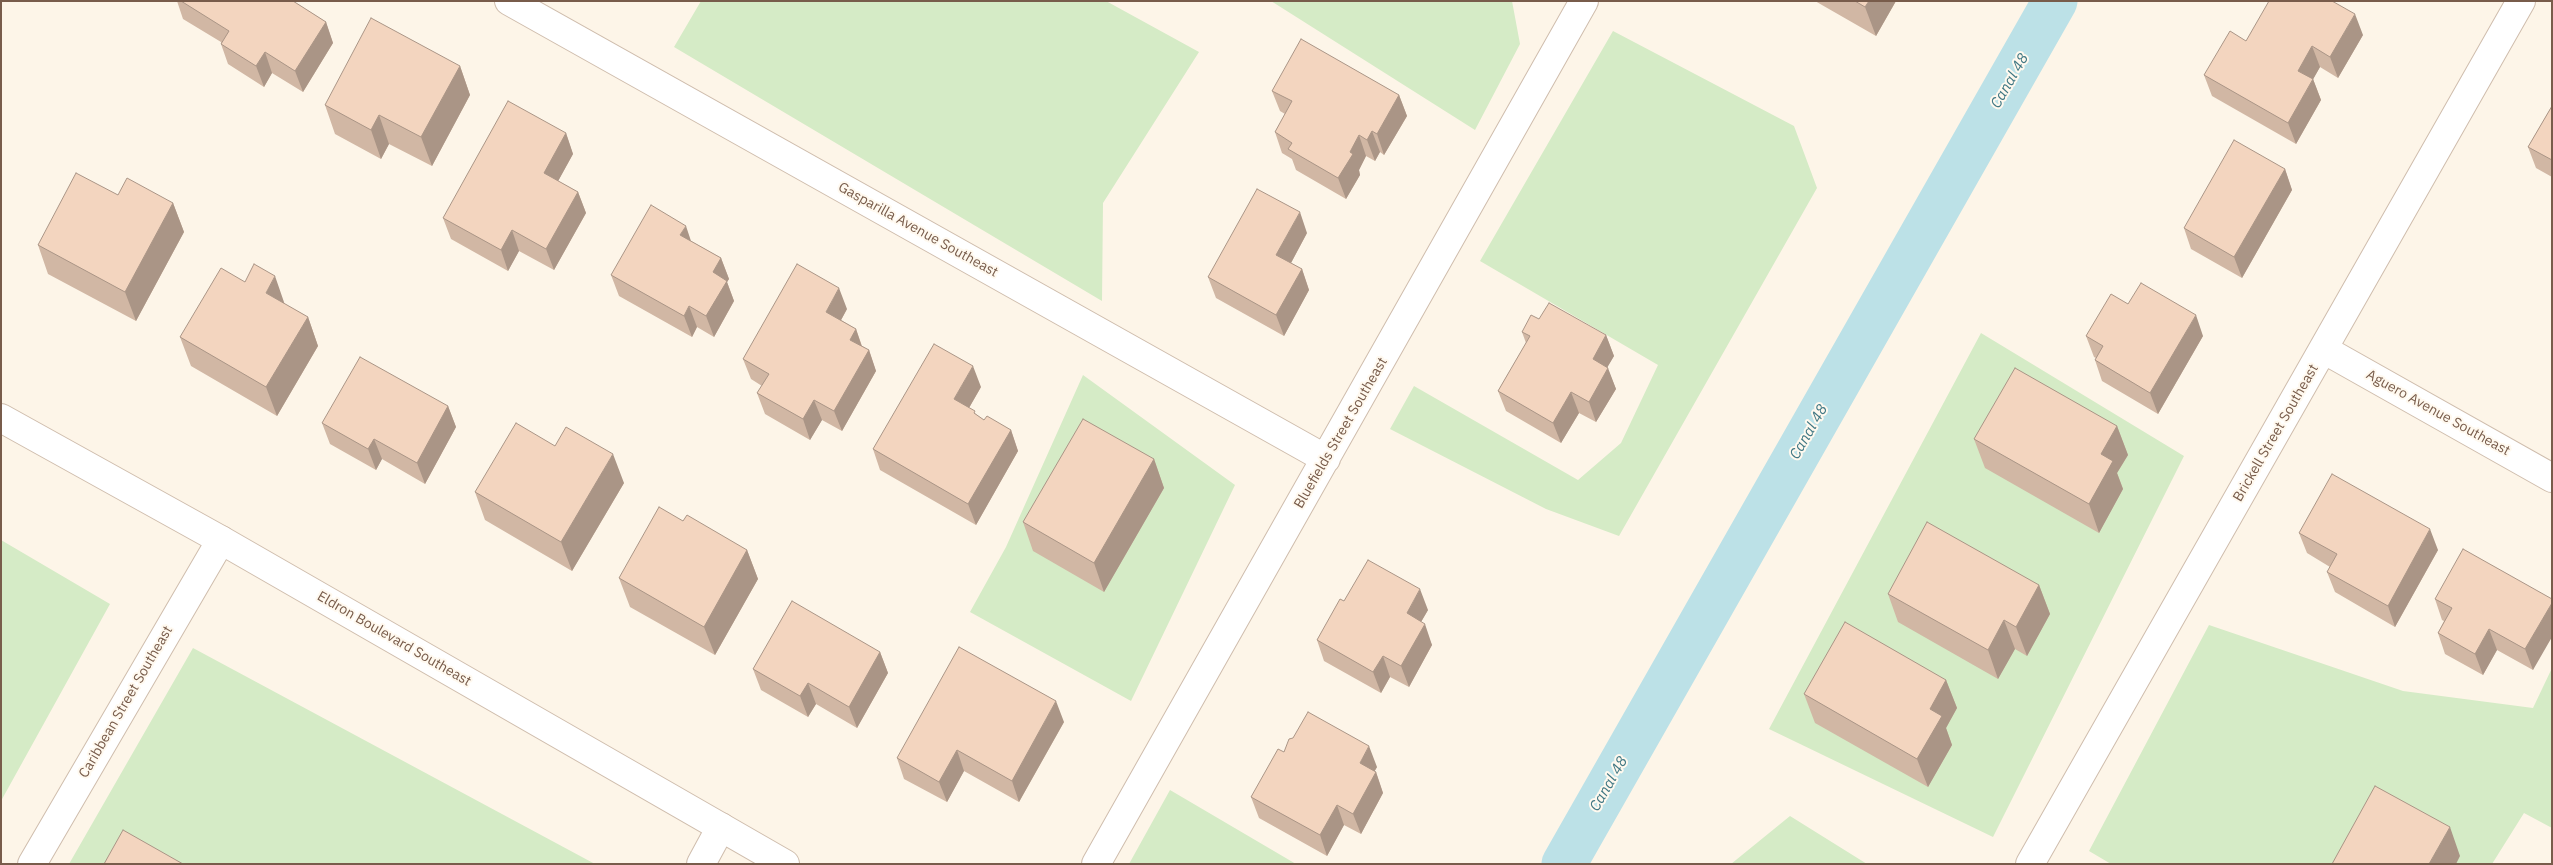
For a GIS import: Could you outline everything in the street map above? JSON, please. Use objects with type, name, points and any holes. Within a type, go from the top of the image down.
[{"type":"street","name":"Gasparilla Avenue Southeast","points":[[509,1],[1326,459]]},
{"type":"street","name":"Bluefields Street Southeast","points":[[1096,864],[1584,1]]},
{"type":"street","name":"Brickell Street Southeast","points":[[2030,864],[2521,1]]},
{"type":"street","name":"Aguero Avenue Southeast","points":[[2323,349],[2552,478]]},
{"type":"street","name":"Eldron Boulevard Southeast","points":[[1,418],[220,540],[785,864]]},
{"type":"street","name":"Caribbean Street Southeast","points":[[32,864],[220,540]]},
{"type":"street","points":[[700,864],[721,828]]},
{"type":"green space","points":[[701,1],[1106,1],[1199,52],[1103,203],[1102,301],[674,47]]},
{"type":"green space","points":[[1271,1],[1512,1],[1520,44],[1475,130]]},
{"type":"green space","points":[[1613,31],[1794,126],[1817,188],[1619,536],[1546,509],[1390,429],[1414,386],[1578,480],[1621,443],[1658,365],[1480,261]]},
{"type":"green space","points":[[1981,333],[2184,456],[1993,837],[1769,729]]},
{"type":"green space","points":[[1083,375],[1235,485],[1131,701],[970,612],[1006,547]]},
{"type":"green space","points":[[1,540],[110,604],[1,801]]},
{"type":"green space","points":[[2209,625],[2403,691],[2533,708],[2552,668],[2552,828],[2524,813],[2492,864],[2111,864],[2089,851]]},
{"type":"green space","points":[[193,648],[595,864],[69,864]]},
{"type":"green space","points":[[1170,790],[1296,864],[1129,864]]},
{"type":"green space","points":[[1790,816],[1867,864],[1731,864]]},
{"type":"building","points":[[181,1],[293,1],[326,22],[295,71],[265,52],[256,66],[221,44],[229,31]]},
{"type":"building","points":[[1855,1],[1869,1],[1865,7]]},
{"type":"building","points":[[2269,1],[2332,1],[2355,14],[2330,57],[2312,46],[2298,71],[2313,79],[2288,123],[2204,75],[2230,31],[2246,41]]},
{"type":"building","points":[[371,18],[460,66],[421,137],[379,115],[371,130],[325,105]]},
{"type":"building","points":[[1301,39],[1399,95],[1377,134],[1372,131],[1367,140],[1359,135],[1350,152],[1353,154],[1338,178],[1288,149],[1292,143],[1275,132],[1292,101],[1272,91]]},
{"type":"building","points":[[508,101],[566,133],[544,173],[578,192],[546,249],[512,230],[501,250],[443,218]]},
{"type":"building","points":[[2552,106],[2552,160],[2528,147]]},
{"type":"building","points":[[2234,140],[2285,169],[2234,257],[2184,228]]},
{"type":"building","points":[[76,173],[118,195],[127,178],[173,203],[125,292],[38,245]]},
{"type":"building","points":[[1257,189],[1300,212],[1276,255],[1302,269],[1276,315],[1208,277]]},
{"type":"building","points":[[651,205],[686,226],[680,235],[721,258],[713,272],[727,281],[706,316],[689,306],[684,316],[611,275]]},
{"type":"building","points":[[254,264],[275,276],[266,293],[308,317],[266,387],[180,337],[221,268],[245,282]]},
{"type":"building","points":[[797,264],[839,288],[826,312],[856,329],[850,340],[869,350],[834,411],[814,400],[803,419],[757,393],[769,374],[743,359]]},
{"type":"building","points":[[2141,283],[2196,315],[2150,393],[2095,360],[2103,346],[2086,336],[2111,294],[2128,304]]},
{"type":"building","points":[[1549,303],[1606,335],[1593,359],[1608,368],[1589,402],[1571,392],[1553,423],[1498,391],[1530,336],[1522,332],[1531,315],[1539,319]]},
{"type":"building","points":[[934,344],[973,366],[954,399],[975,411],[974,413],[984,420],[987,416],[1011,430],[968,504],[873,449]]},
{"type":"building","points":[[360,357],[448,406],[417,463],[374,439],[368,449],[322,423]]},
{"type":"building","points":[[2015,368],[2117,426],[2101,454],[2113,461],[2089,504],[1974,439]]},
{"type":"building","points":[[1083,419],[1154,459],[1094,563],[1023,522]]},
{"type":"building","points":[[516,423],[555,446],[566,427],[613,454],[561,542],[475,492]]},
{"type":"building","points":[[2332,474],[2430,529],[2388,606],[2327,572],[2337,554],[2299,533]]},
{"type":"building","points":[[659,507],[683,521],[687,515],[747,550],[704,627],[619,578]]},
{"type":"building","points":[[1927,522],[2039,585],[2016,627],[2004,620],[1988,650],[1888,594]]},
{"type":"building","points":[[2463,549],[2552,599],[2552,603],[2525,649],[2489,629],[2475,654],[2438,633],[2452,608],[2435,599]]},
{"type":"building","points":[[1368,560],[1420,589],[1407,613],[1425,624],[1401,666],[1383,656],[1373,672],[1317,640],[1340,599],[1344,601]]},
{"type":"building","points":[[792,601],[880,652],[849,707],[808,683],[800,696],[753,669]]},
{"type":"building","points":[[1845,622],[1946,680],[1930,709],[1942,716],[1917,759],[1804,694]]},
{"type":"building","points":[[959,647],[1056,701],[1012,781],[957,750],[939,782],[897,758]]},
{"type":"building","points":[[1308,712],[1369,746],[1360,763],[1376,772],[1353,814],[1337,805],[1320,835],[1251,797],[1278,749],[1284,752],[1289,739],[1293,738]]},
{"type":"building","points":[[2375,786],[2450,827],[2429,864],[2332,864]]},
{"type":"building","points":[[123,830],[183,864],[104,864]]},
{"type":"waterway","name":"Canal 48","points":[[1564,864],[2055,1]]}]
